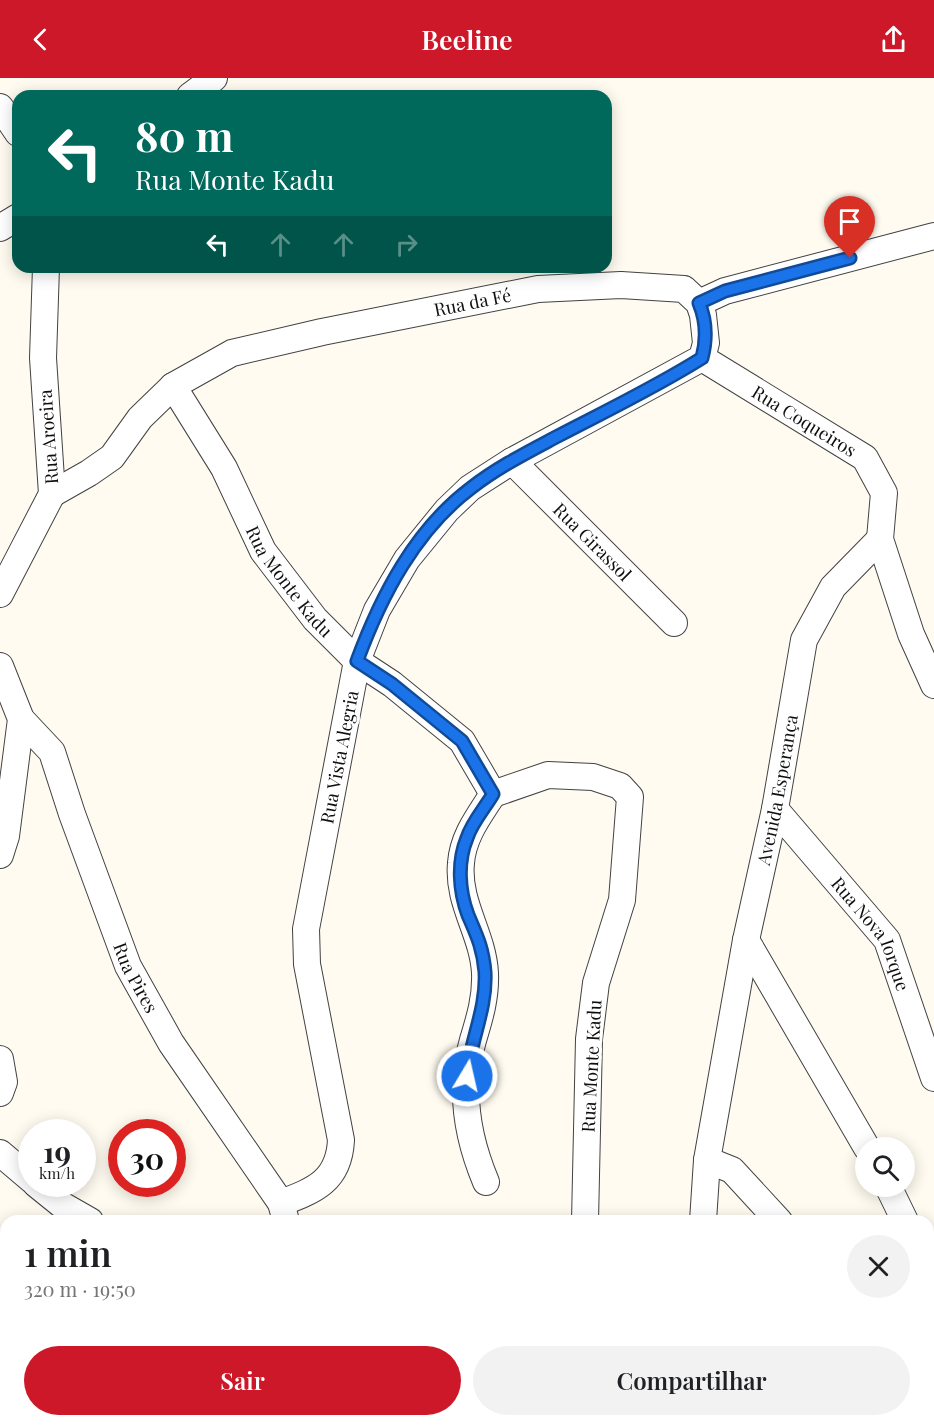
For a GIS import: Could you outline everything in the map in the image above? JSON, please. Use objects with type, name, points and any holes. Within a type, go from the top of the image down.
[{"type":"street","points":[[0,107],[12,124]]},
{"type":"street","points":[[702,358],[706,343],[706,327],[699,303],[725,291],[934,236]]},
{"type":"street","name":"Rua Aroeira","points":[[0,594],[52,494],[43,358],[46,273]]},
{"type":"street","name":"Rua da Fé","points":[[52,494],[112,458],[140,418],[173,386],[232,352],[538,289],[621,285],[684,290],[699,303]]},
{"type":"street","name":"Rua Vista Alegria","points":[[284,1212],[327,1179],[334,1169],[340,1151],[341,1140],[307,964],[306,930],[357,661],[390,586],[426,534],[470,489],[512,461],[702,358]]},
{"type":"street","name":"Rua Coqueiros","points":[[702,358],[865,458],[884,493],[880,539]]},
{"type":"street","name":"Rua Monte Kadu","points":[[173,386],[224,468],[262,551],[315,619],[357,661],[392,684],[462,741],[493,794],[548,775],[593,777],[620,786],[630,797],[622,900],[596,983],[589,1039],[585,1215]]},
{"type":"street","name":"Rua Girassol","points":[[512,461],[674,623]]},
{"type":"street","points":[[880,539],[911,634],[934,685]]},
{"type":"street","name":"Avenida Esperança","points":[[703,1215],[707,1160],[746,940],[775,809],[804,640],[832,587],[880,539]]},
{"type":"street","points":[[0,666],[21,719],[6,836],[0,855]]},
{"type":"street","name":"Rua Pires","points":[[21,719],[52,752],[72,814],[128,966],[171,1043],[284,1212]]},
{"type":"street","points":[[486,1182],[470,1137],[466,1113],[468,1064],[483,1009],[485,972],[477,932],[463,897],[461,864],[467,836],[493,794]]},
{"type":"street","name":"Rua Nova Iorque","points":[[775,809],[887,940],[930,1072],[934,1078]]},
{"type":"street","points":[[746,940],[861,1137]]},
{"type":"street","points":[[0,1059],[4,1082],[0,1093]]},
{"type":"street","points":[[0,1153],[18,1168]]},
{"type":"street","points":[[707,1160],[732,1170],[773,1215]]},
{"type":"street","points":[[46,1197],[59,1213]]},
{"type":"street","points":[[893,1197],[902,1215]]},
{"type":"route","points":[[467,1076],[473,1040],[483,1009],[485,972],[477,932],[463,897],[461,864],[467,836],[493,794],[462,741],[392,684],[357,661],[377,610],[407,559],[426,534],[470,489],[512,461],[702,358],[706,343],[706,327],[699,303],[725,291],[850,258]]}]
